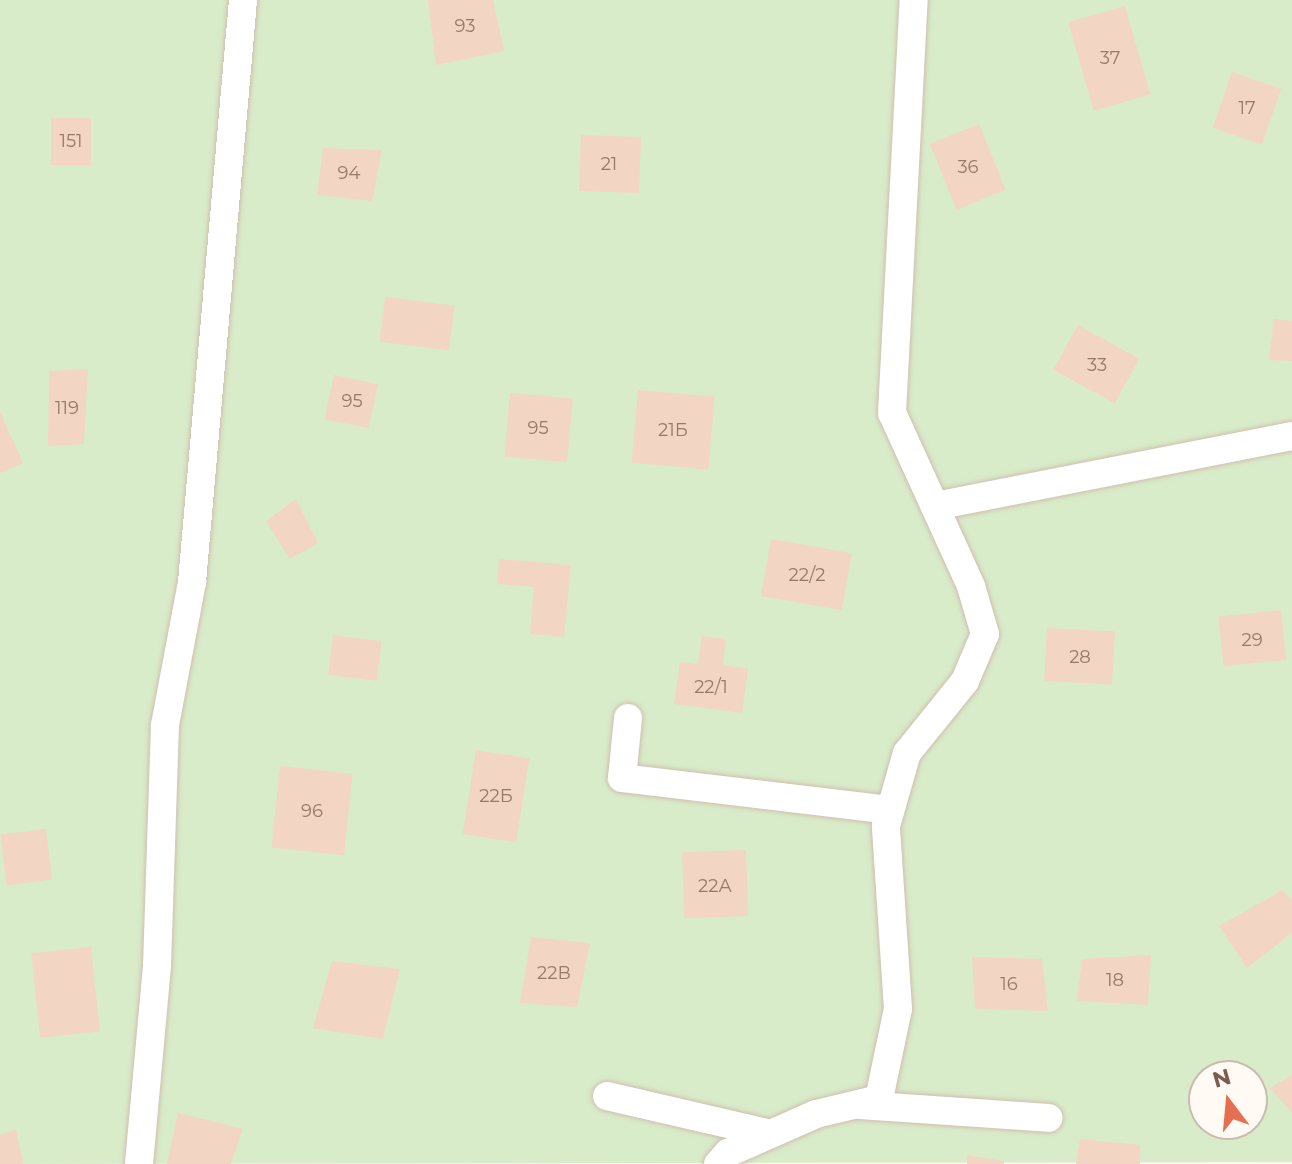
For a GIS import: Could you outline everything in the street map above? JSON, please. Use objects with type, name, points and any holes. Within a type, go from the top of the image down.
[{"type":"street","points":[[139,1164],[157,966],[165,725],[192,582],[243,0]]},
{"type":"street","points":[[718,1164],[728,1153],[771,1134],[879,1099],[898,1009],[886,826],[907,753],[965,681],[985,634],[971,586],[892,413],[914,0]]},
{"type":"street","points":[[935,506],[1292,436]]},
{"type":"street","points":[[628,718],[622,778],[890,810]]},
{"type":"street","points":[[607,1096],[771,1134]]},
{"type":"street","points":[[855,1105],[1049,1118]]},
{"type":"green space","points":[[0,0],[1292,0],[1292,1162],[0,1164]]},
{"type":"building","points":[[428,0],[493,0],[504,51],[436,65]]},
{"type":"building","points":[[1125,6],[1150,94],[1094,111],[1068,22]]},
{"type":"building","points":[[1232,72],[1281,89],[1262,145],[1213,128]]},
{"type":"building","points":[[51,118],[91,118],[91,165],[51,165]]},
{"type":"building","points":[[979,124],[1006,190],[956,210],[930,144]]},
{"type":"building","points":[[581,135],[641,137],[639,193],[579,191]]},
{"type":"building","points":[[323,148],[382,150],[372,201],[317,195]]},
{"type":"building","points":[[385,297],[454,306],[449,350],[380,342]]},
{"type":"building","points":[[1274,319],[1292,321],[1292,361],[1269,360]]},
{"type":"building","points":[[1078,325],[1139,359],[1114,404],[1053,370]]},
{"type":"building","points":[[88,369],[84,444],[48,446],[49,371]]},
{"type":"building","points":[[334,375],[378,384],[369,428],[325,419]]},
{"type":"building","points":[[638,390],[715,397],[708,469],[632,463]]},
{"type":"building","points":[[510,393],[573,398],[567,462],[504,457]]},
{"type":"building","points":[[0,412],[23,463],[0,473]]},
{"type":"building","points":[[296,499],[318,543],[290,559],[266,521]]},
{"type":"building","points":[[771,539],[852,553],[842,610],[761,596]]},
{"type":"building","points":[[499,559],[571,565],[564,637],[530,634],[534,587],[497,584]]},
{"type":"building","points":[[1281,610],[1286,660],[1224,666],[1218,617]]},
{"type":"building","points":[[1047,628],[1115,632],[1112,684],[1044,681]]},
{"type":"building","points":[[333,635],[382,641],[377,681],[328,675]]},
{"type":"building","points":[[702,636],[726,639],[723,665],[748,669],[742,713],[674,704],[680,662],[698,664]]},
{"type":"building","points":[[476,750],[529,758],[516,842],[463,834]]},
{"type":"building","points":[[280,766],[353,774],[344,855],[271,848]]},
{"type":"building","points":[[46,829],[52,880],[7,885],[0,835]]},
{"type":"building","points":[[746,850],[748,916],[684,918],[682,852]]},
{"type":"building","points":[[1283,890],[1292,901],[1292,933],[1247,968],[1219,926]]},
{"type":"building","points":[[531,937],[590,943],[577,1007],[520,1003]]},
{"type":"building","points":[[91,947],[100,1032],[40,1038],[31,953]]},
{"type":"building","points":[[1151,955],[1148,1005],[1077,1001],[1082,959]]},
{"type":"building","points":[[972,957],[1042,959],[1048,1011],[975,1009]]},
{"type":"building","points":[[332,961],[400,969],[383,1039],[313,1028]]},
{"type":"building","points":[[1292,1075],[1292,1113],[1270,1088]]},
{"type":"building","points":[[178,1113],[243,1129],[231,1164],[167,1164]]},
{"type":"building","points":[[16,1129],[23,1164],[0,1164],[0,1135]]},
{"type":"building","points":[[1080,1139],[1140,1145],[1140,1164],[1076,1164]]},
{"type":"building","points":[[967,1155],[1004,1161],[1004,1164],[967,1164]]}]
